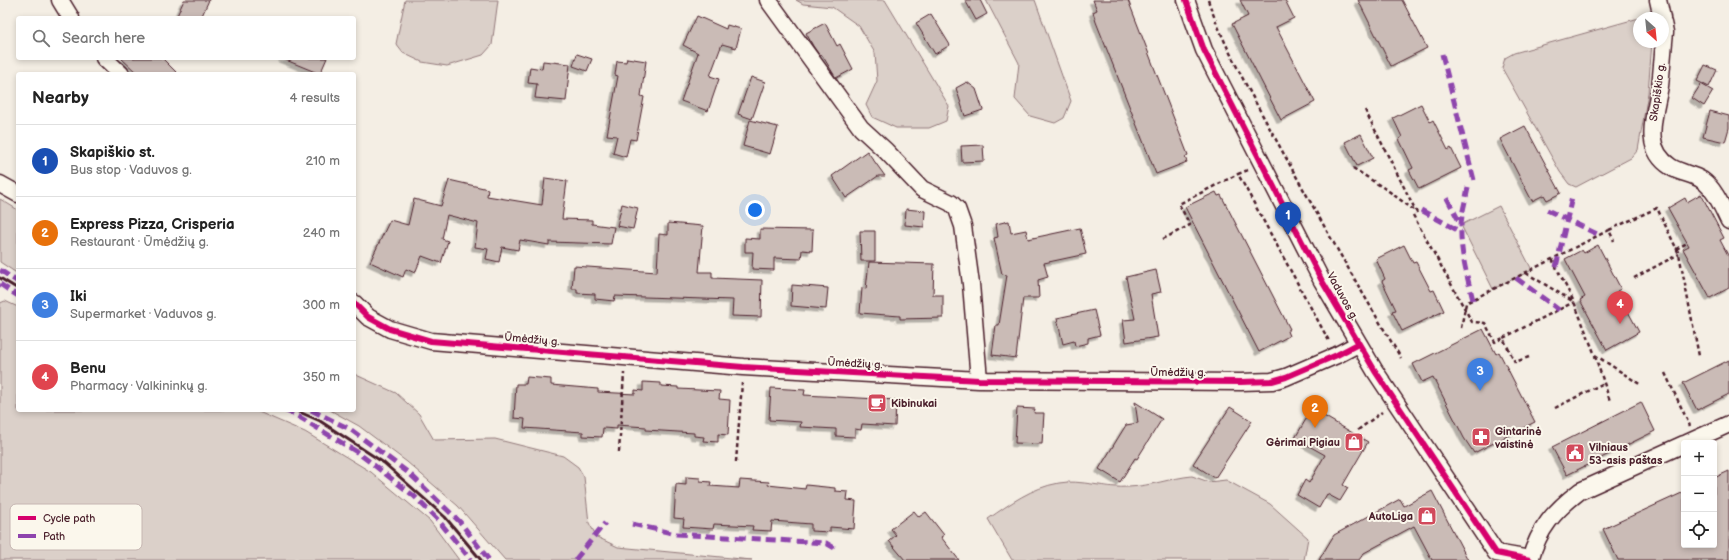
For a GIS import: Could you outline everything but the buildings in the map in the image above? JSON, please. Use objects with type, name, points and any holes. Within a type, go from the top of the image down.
[{"type":"street","points":[[60,0],[70,16]]},
{"type":"street","points":[[768,0],[861,128],[886,151],[922,189],[951,203],[957,209],[963,226],[970,277],[979,380]]},
{"type":"street","name":"Vaduvos g.","points":[[1186,0],[1204,50],[1322,281],[1358,344],[1496,553],[1530,560]]},
{"type":"street","points":[[1658,0],[1661,12]]},
{"type":"street","name":"Skapiškio g.","points":[[1664,48],[1660,86],[1652,120],[1653,142],[1657,155],[1671,168],[1703,181],[1712,190],[1729,220]]},
{"type":"street","points":[[106,60],[119,72]]},
{"type":"street","points":[[0,184],[16,193]]},
{"type":"street","name":"Ūmėdžių g.","points":[[361,314],[390,329],[431,341],[743,367],[979,380],[1241,382],[1272,380],[1306,370],[1358,344]]},
{"type":"street","points":[[1693,440],[1729,424]]},
{"type":"street","points":[[1530,560],[1547,522],[1568,500],[1586,489],[1681,446]]},
{"type":"path","points":[[1208,0],[1216,23],[1241,76],[1343,261],[1401,358]]},
{"type":"path","points":[[1354,168],[1390,192],[1417,213],[1365,110]]},
{"type":"path","points":[[1163,239],[1190,225],[1179,204],[1261,164]]},
{"type":"path","points":[[1238,174],[1337,355]]},
{"type":"path","points":[[1461,328],[1466,303],[1608,230],[1657,208],[1679,254],[1700,356]]},
{"type":"path","points":[[1413,215],[1472,322],[1485,323],[1495,342],[1574,302]]},
{"type":"path","points":[[1608,230],[1614,241]]},
{"type":"path","points":[[1676,249],[1687,243]]},
{"type":"path","points":[[1634,278],[1679,254]]},
{"type":"path","points":[[1552,259],[1574,302],[1595,355],[1610,400]]},
{"type":"path","points":[[1526,273],[1574,302]]},
{"type":"path","points":[[1503,338],[1515,362],[1529,357]]},
{"type":"path","points":[[1595,355],[1641,385]]},
{"type":"path","points":[[619,452],[625,357]]},
{"type":"path","points":[[736,462],[743,367]]},
{"type":"path","points":[[1665,373],[1688,440]]},
{"type":"path","points":[[1554,408],[1604,383]]},
{"type":"path","points":[[1358,430],[1396,403]]},
{"type":"shaded area","points":[[405,0],[498,0],[492,45],[483,55],[447,66],[422,62],[403,53],[396,44]]},
{"type":"shaded area","points":[[796,0],[885,0],[949,106],[946,121],[929,128],[896,128],[872,117],[866,105],[877,81],[875,53],[859,26],[832,7],[803,4]]},
{"type":"shaded area","points":[[986,0],[1035,0],[1071,101],[1064,118],[1055,123],[1030,116],[1015,99],[1019,63]]},
{"type":"shaded area","points":[[1633,20],[1633,48],[1652,48],[1648,93],[1638,150],[1631,158],[1576,187],[1569,184],[1560,172],[1502,68],[1505,58],[1514,53]]},
{"type":"shaded area","points":[[0,199],[16,209],[16,273],[0,262]]},
{"type":"shaded area","points":[[1499,206],[1532,270],[1493,289],[1461,225]]},
{"type":"shaded area","points":[[5,301],[16,306],[16,412],[259,412],[305,432],[371,472],[430,521],[459,560],[0,560],[0,303]]},
{"type":"shaded area","points":[[356,375],[396,393],[419,414],[434,440],[495,439],[563,456],[578,467],[584,477],[589,523],[597,537],[618,547],[752,560],[505,560],[458,506],[407,462],[359,426],[334,412],[356,412]]},
{"type":"shaded area","points":[[1192,476],[1209,482],[1226,480],[1270,504],[1308,538],[1304,560],[1012,560],[988,519],[1030,492],[1049,485],[1076,482],[1112,487],[1129,487]]},
{"type":"railway","points":[[0,278],[16,288]]},
{"type":"railway","points":[[300,412],[320,421],[384,463],[445,517],[481,560]]},
{"type":"marked path","points":[[1442,54],[1475,184]]},
{"type":"marked path","points":[[1468,187],[1462,217],[1461,236],[1464,264],[1473,300]]},
{"type":"marked path","points":[[1556,267],[1572,197]]},
{"type":"marked path","points":[[1447,198],[1461,225]]},
{"type":"marked path","points":[[1421,210],[1461,232]]},
{"type":"marked path","points":[[1547,210],[1599,235]]},
{"type":"marked path","points":[[0,270],[16,281]]},
{"type":"marked path","points":[[1516,278],[1559,310]]},
{"type":"marked path","points":[[0,284],[16,295]]},
{"type":"marked path","points":[[289,412],[357,452],[414,496],[438,520],[471,560]]},
{"type":"marked path","points":[[315,412],[350,429],[410,474],[460,522],[489,560]]},
{"type":"marked path","points":[[575,560],[605,523]]},
{"type":"marked path","points":[[632,524],[676,534],[826,543],[838,550]]},
{"type":"cycle path","points":[[1186,0],[1204,50],[1322,281],[1375,371],[1496,553],[1530,560]]},
{"type":"cycle path","points":[[356,305],[368,317],[390,329],[431,341],[743,367],[979,380],[1272,381],[1286,377],[1337,355],[1358,344]]},
{"type":"place","name":"Skapiškio st.","points":[[1288,235]]},
{"type":"place","name":"Benu","points":[[1620,324]]},
{"type":"place","name":"Iki","points":[[1480,391]]},
{"type":"place","name":"Kibinukai","points":[[877,403]]},
{"type":"place","name":"Express Pizza, Crisperia","points":[[1315,428]]},
{"type":"place","name":"Gintarinė vaistinė","points":[[1481,437]]},
{"type":"place","name":"Gėrimai Pigiau","points":[[1354,442]]},
{"type":"place","name":"Vilniaus 53-asis paštas","points":[[1575,453]]},
{"type":"place","name":"AutoLiga","points":[[1427,516]]}]
